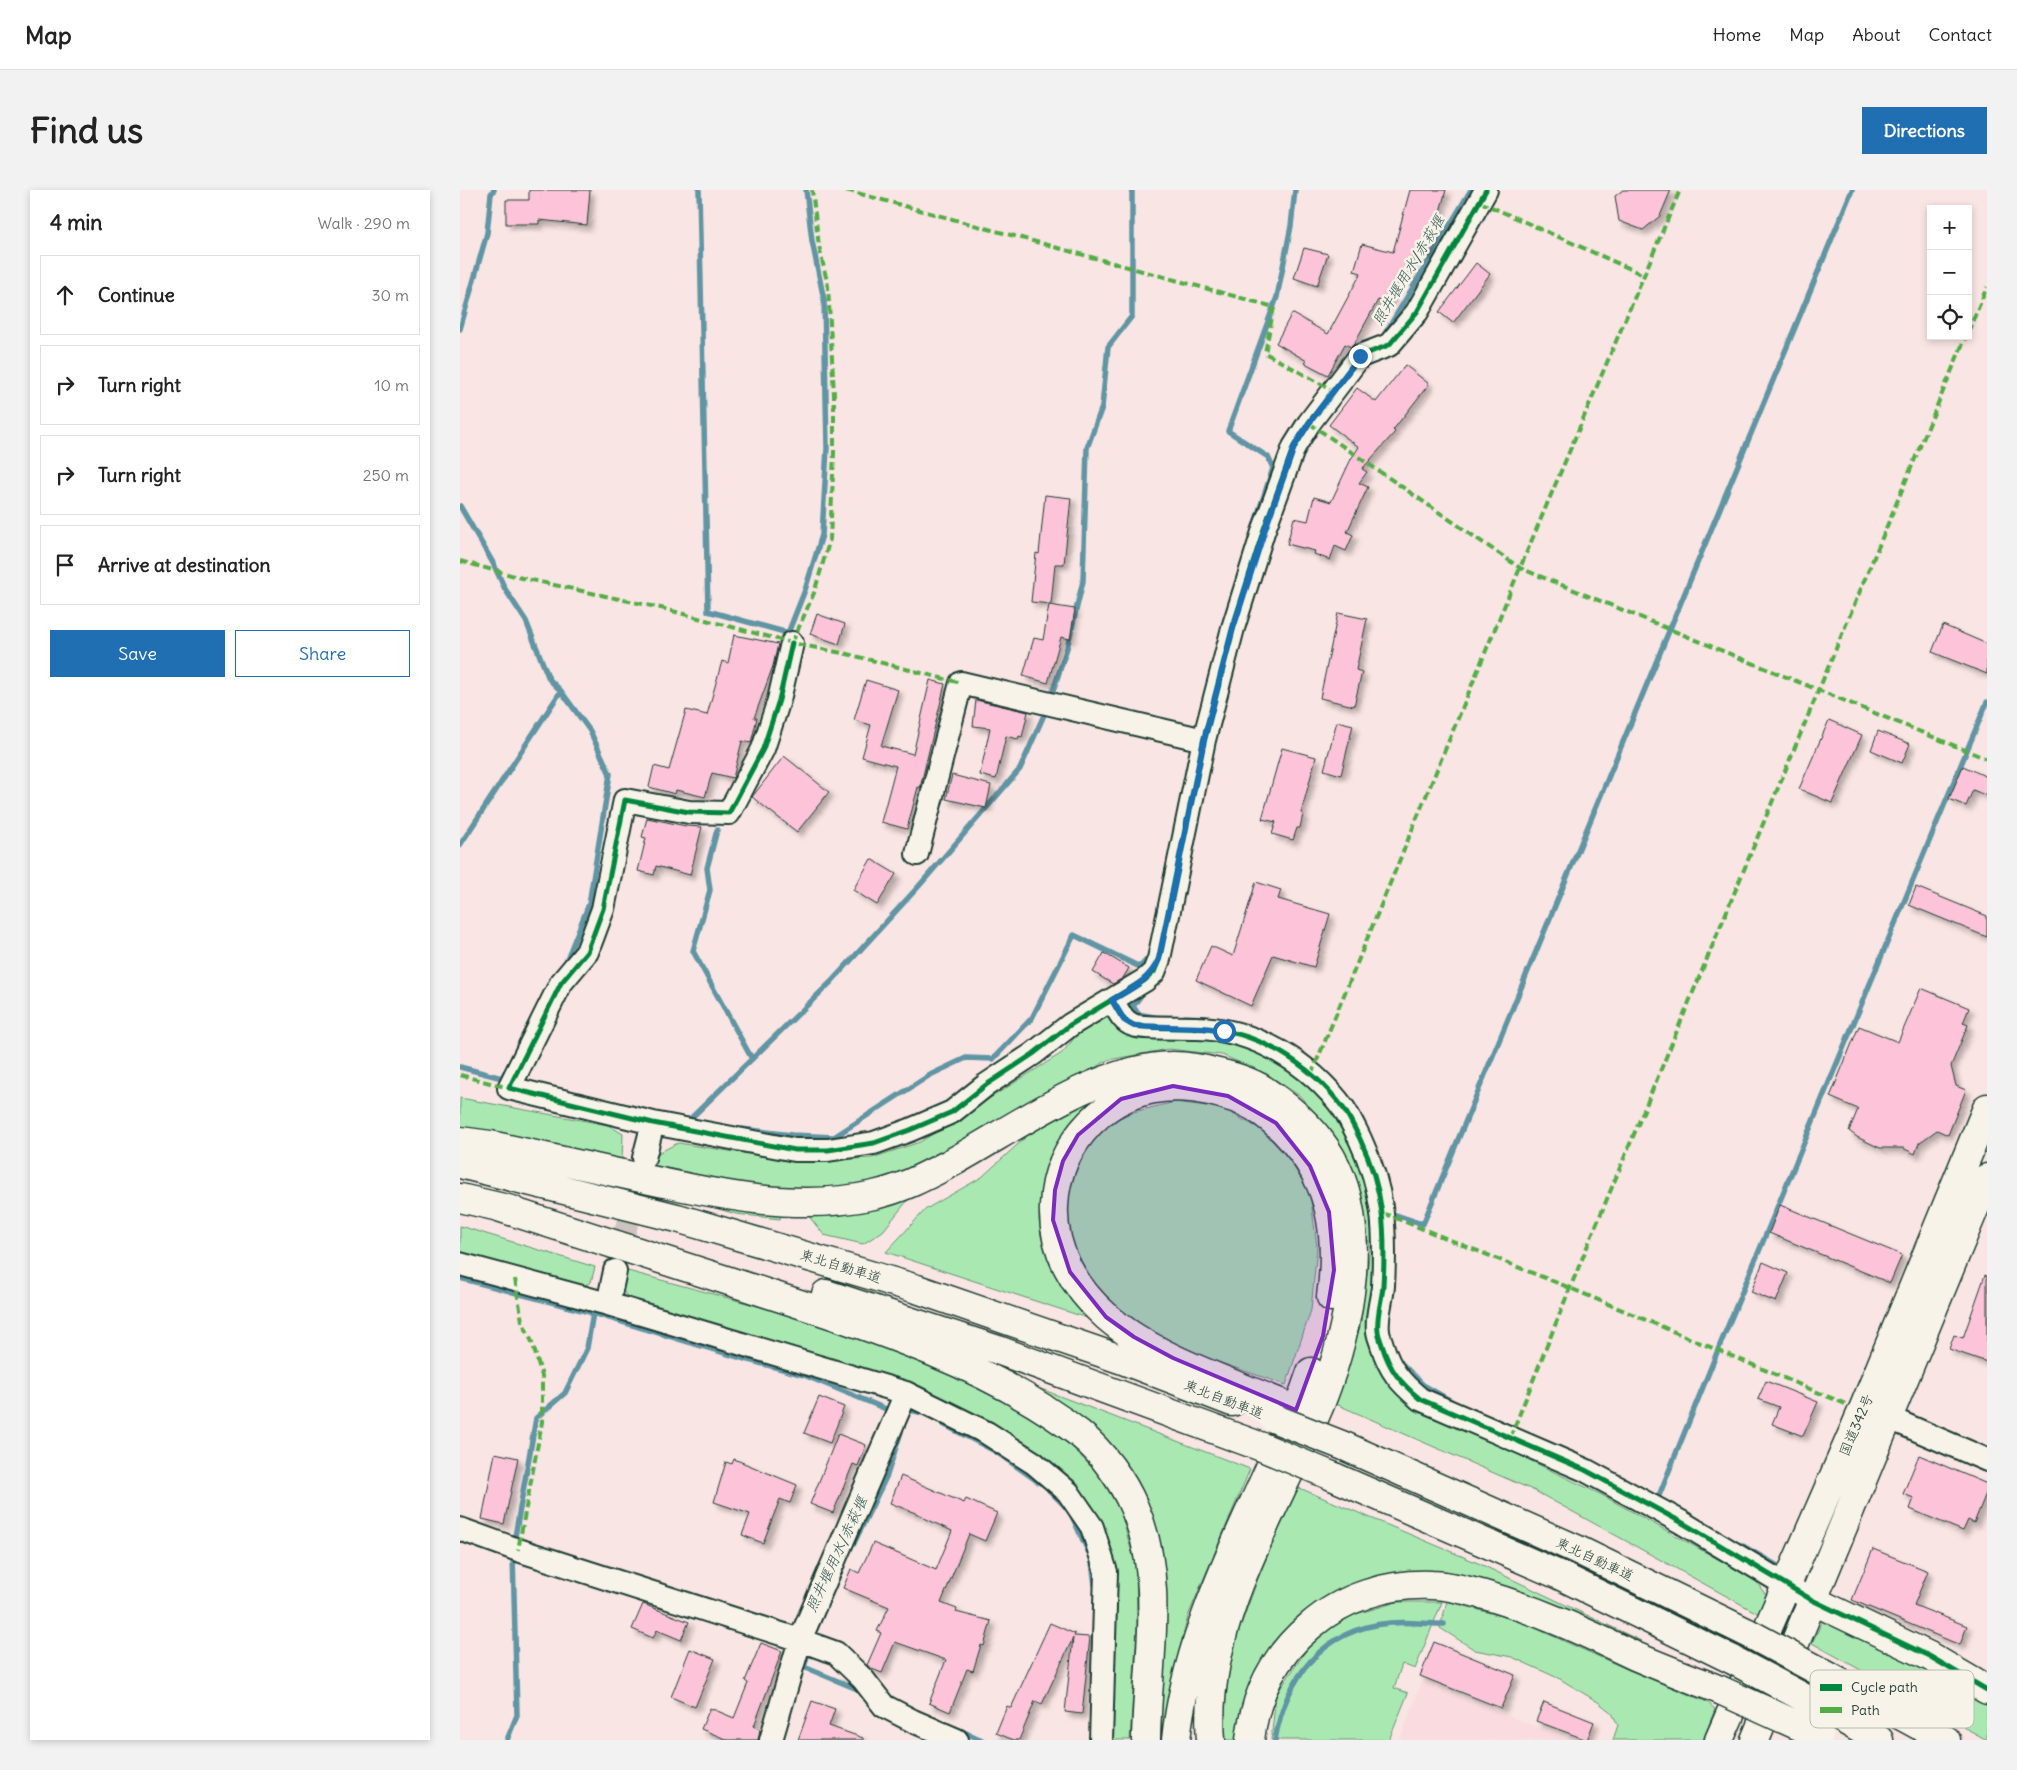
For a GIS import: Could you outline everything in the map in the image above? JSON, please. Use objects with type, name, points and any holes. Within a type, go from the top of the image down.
[{"type":"main road","points":[[460,1141],[490,1145],[685,1188],[746,1197],[791,1201],[839,1200],[874,1195],[914,1183],[1076,1093],[1139,1070],[1174,1066],[1202,1069],[1260,1087],[1289,1107],[1316,1136],[1333,1160],[1346,1197],[1352,1226],[1354,1256],[1351,1292],[1344,1328],[1322,1400],[1252,1552],[1233,1600],[1220,1642],[1212,1680],[1210,1722],[1212,1740]]},
{"type":"main road","points":[[1176,1740],[1180,1705],[1202,1624],[1228,1559],[1304,1392],[1323,1336],[1334,1270],[1334,1240],[1321,1185],[1310,1166],[1289,1136],[1276,1123],[1254,1107],[1228,1096],[1201,1089],[1173,1086],[1146,1090],[1122,1098],[1098,1115],[1078,1135],[1063,1161],[1055,1190],[1054,1220],[1059,1246],[1070,1272],[1083,1293],[1106,1317],[1134,1337],[1277,1410]]},
{"type":"main road","name":"国道342号","points":[[1755,1740],[1812,1600],[1876,1412],[1987,1108]]},
{"type":"main road","name":"東北自動車道","points":[[460,1164],[677,1218],[917,1289],[1120,1359],[1277,1410],[1347,1439],[1576,1549],[1748,1633],[1817,1670]]},
{"type":"main road","name":"国道342号","points":[[1720,1740],[1787,1586],[1876,1412],[1987,1178]]},
{"type":"main road","points":[[460,1198],[661,1246],[828,1294],[998,1350],[1262,1447],[1559,1575],[1733,1660],[1810,1716]]},
{"type":"main road","points":[[495,1206],[813,1308],[901,1340],[990,1378],[1031,1400],[1081,1436],[1116,1475],[1134,1505],[1146,1540],[1152,1601],[1146,1740]]},
{"type":"main road","points":[[1250,1740],[1253,1716],[1263,1686],[1278,1660],[1298,1636],[1320,1616],[1342,1602],[1371,1592],[1404,1586],[1433,1584],[1499,1599],[1569,1625],[1641,1658],[1720,1690],[1810,1722]]},
{"type":"main road","points":[[1812,1600],[1929,1656],[1953,1670]]},
{"type":"main road","points":[[1974,1682],[1987,1690]]},
{"type":"main road","points":[[1826,1728],[1879,1740]]},
{"type":"main road","name":"東北自動車道","points":[[1924,1728],[1946,1740]]},
{"type":"street","points":[[792,643],[779,700],[763,750],[729,813],[689,812],[625,800],[604,909],[587,952],[561,983],[508,1088],[653,1123],[796,1150],[828,1150],[874,1143],[952,1112],[986,1085],[1033,1054],[1070,1025],[1145,980],[1154,972],[1159,959],[1204,740],[1233,628],[1294,447],[1309,423],[1360,356],[1389,345],[1417,312],[1486,190]]},
{"type":"street","points":[[918,854],[961,683],[1204,740]]},
{"type":"street","points":[[1112,1000],[1124,1020],[1134,1026],[1203,1028],[1244,1035],[1262,1042],[1285,1054],[1311,1075],[1344,1110],[1372,1164],[1383,1213],[1384,1265],[1378,1331],[1392,1369],[1400,1382],[1420,1400],[1585,1470],[1681,1522],[1812,1600]]},
{"type":"street","points":[[644,1158],[653,1123]]},
{"type":"street","points":[[460,1264],[608,1304],[906,1393],[987,1433],[1034,1464],[1068,1492],[1092,1527],[1106,1572],[1101,1740]]},
{"type":"street","points":[[608,1304],[615,1271]]},
{"type":"street","points":[[771,1740],[800,1640],[906,1393]]},
{"type":"street","points":[[1876,1412],[1987,1460]]},
{"type":"street","points":[[460,1529],[518,1550],[836,1653],[862,1679],[884,1706],[957,1740]]},
{"type":"highlighted area","points":[[1173,1086],[1228,1096],[1276,1123],[1310,1166],[1329,1212],[1334,1270],[1323,1336],[1296,1410],[1173,1358],[1134,1337],[1106,1317],[1070,1272],[1053,1220],[1055,1190],[1063,1161],[1078,1135],[1121,1099]]},
{"type":"shaded area","points":[[1422,1682],[1570,1740],[1400,1740]]},
{"type":"green space","points":[[1108,1017],[1118,1031],[1141,1036],[1237,1040],[1297,1070],[1333,1111],[1369,1186],[1377,1279],[1367,1326],[1370,1345],[1383,1376],[1414,1410],[1479,1436],[1600,1494],[1754,1579],[1766,1595],[1759,1614],[1535,1491],[1336,1404],[1360,1327],[1370,1249],[1359,1185],[1335,1136],[1300,1096],[1267,1074],[1222,1055],[1169,1049],[1108,1060],[924,1166],[882,1180],[839,1190],[795,1189],[742,1184],[653,1165],[658,1153],[678,1143],[799,1162],[872,1158],[920,1142],[1062,1053],[1081,1030]]},
{"type":"green space","points":[[1098,1090],[1100,1099],[1073,1119],[1048,1160],[1041,1211],[1065,1289],[1087,1318],[886,1252],[926,1209],[982,1177],[1039,1125]]},
{"type":"green space","points":[[460,1098],[608,1125],[623,1134],[622,1159],[460,1130]]},
{"type":"green space","points":[[1175,1102],[1222,1108],[1262,1130],[1288,1158],[1310,1193],[1317,1247],[1311,1310],[1286,1385],[1203,1357],[1152,1332],[1114,1306],[1087,1274],[1072,1247],[1067,1217],[1070,1185],[1086,1149],[1106,1124],[1133,1112]]},
{"type":"green space","points":[[676,1197],[782,1212],[780,1219],[736,1214]]},
{"type":"green space","points":[[907,1197],[907,1201],[883,1231],[863,1244],[824,1235],[807,1214]]},
{"type":"green space","points":[[460,1226],[595,1267],[591,1282],[578,1289],[460,1257]]},
{"type":"green space","points":[[624,1270],[802,1318],[916,1358],[979,1384],[1024,1411],[1071,1446],[1098,1474],[1120,1510],[1136,1567],[1137,1625],[1130,1740],[1112,1740],[1116,1572],[1103,1525],[984,1421],[631,1302],[619,1285]]},
{"type":"green space","points":[[1015,1379],[1250,1469],[1188,1616],[1171,1684],[1165,1740],[1157,1740],[1164,1620],[1162,1547],[1141,1496],[1116,1452],[1072,1411]]},
{"type":"green space","points":[[1297,1487],[1478,1563],[1641,1641],[1469,1579],[1321,1607],[1244,1740],[1225,1740],[1222,1717],[1232,1649],[1259,1576]]},
{"type":"green space","points":[[1447,1601],[1519,1621],[1631,1671],[1707,1702],[1715,1709],[1703,1740],[1613,1740],[1618,1725],[1612,1713],[1598,1702],[1560,1679],[1512,1657],[1475,1650],[1440,1628]]},
{"type":"green space","points":[[1397,1602],[1442,1602],[1415,1669],[1402,1664],[1394,1688],[1408,1693],[1389,1740],[1271,1740],[1276,1695],[1313,1640],[1353,1615]]},
{"type":"green space","points":[[1824,1618],[1927,1670],[1861,1670],[1812,1643]]},
{"type":"green space","points":[[1974,1693],[1987,1700],[1987,1740],[1965,1728],[1974,1728]]},
{"type":"building","points":[[529,190],[590,190],[587,225],[539,220],[539,224],[506,224],[506,200],[529,200]]},
{"type":"building","points":[[1410,190],[1446,190],[1428,255],[1414,251],[1407,278],[1398,275],[1389,303],[1378,300],[1354,344],[1351,347],[1345,344],[1328,375],[1305,363],[1307,361],[1276,343],[1292,313],[1328,334],[1361,273],[1354,271],[1362,244],[1393,252]]},
{"type":"building","points":[[1623,190],[1671,190],[1660,216],[1643,230],[1619,221],[1615,196]]},
{"type":"building","points":[[1304,248],[1328,254],[1317,286],[1294,278]]},
{"type":"building","points":[[1476,263],[1490,274],[1453,323],[1439,312]]},
{"type":"building","points":[[1405,365],[1429,384],[1393,430],[1395,432],[1362,469],[1367,472],[1359,483],[1368,487],[1347,532],[1353,535],[1346,551],[1335,546],[1330,560],[1314,554],[1315,551],[1287,544],[1294,518],[1308,521],[1314,497],[1331,502],[1351,459],[1359,447],[1329,425],[1357,388],[1376,402]]},
{"type":"building","points":[[1045,495],[1071,498],[1064,564],[1055,564],[1051,604],[1031,602],[1036,553],[1039,554]]},
{"type":"building","points":[[1049,605],[1075,609],[1070,639],[1061,637],[1048,683],[1023,676],[1034,638],[1043,640]]},
{"type":"building","points":[[1338,613],[1367,619],[1356,670],[1362,672],[1354,706],[1320,698]]},
{"type":"building","points":[[817,614],[845,624],[839,644],[810,634]]},
{"type":"building","points":[[1943,625],[1987,644],[1987,674],[1932,652]]},
{"type":"building","points":[[734,635],[778,644],[773,666],[754,718],[757,718],[751,743],[742,741],[733,778],[712,773],[705,797],[676,790],[675,794],[649,787],[654,766],[669,770],[686,710],[707,715],[722,661],[728,663]]},
{"type":"building","points":[[866,680],[898,690],[881,746],[913,754],[930,680],[945,684],[920,788],[918,787],[907,829],[881,822],[896,766],[862,757],[871,725],[854,720]]},
{"type":"building","points":[[976,700],[1028,712],[1022,737],[1019,736],[1018,739],[1006,736],[996,779],[980,775],[990,728],[973,726]]},
{"type":"building","points":[[1829,720],[1862,735],[1832,803],[1799,789]]},
{"type":"building","points":[[1337,721],[1353,725],[1341,775],[1324,770]]},
{"type":"building","points":[[1878,731],[1910,744],[1902,763],[1871,750]]},
{"type":"building","points":[[1282,748],[1316,757],[1301,813],[1303,814],[1300,828],[1297,828],[1293,840],[1272,834],[1276,822],[1262,819]]},
{"type":"building","points":[[784,756],[829,792],[797,832],[752,797]]},
{"type":"building","points":[[1963,766],[1987,777],[1987,796],[1973,790],[1966,806],[1949,799]]},
{"type":"building","points":[[952,775],[991,785],[986,808],[946,799]]},
{"type":"building","points":[[647,818],[686,826],[702,827],[690,875],[656,866],[654,875],[638,871],[646,838],[642,837]]},
{"type":"building","points":[[871,859],[896,874],[877,905],[853,890]]},
{"type":"building","points":[[1256,882],[1281,890],[1278,899],[1330,914],[1314,967],[1273,955],[1251,1006],[1196,980],[1211,946],[1233,956]]},
{"type":"building","points":[[1916,887],[1987,916],[1987,937],[1909,905]]},
{"type":"building","points":[[1104,953],[1129,968],[1123,978],[1113,984],[1093,972]]},
{"type":"building","points":[[1921,988],[1969,1008],[1963,1023],[1968,1025],[1951,1066],[1956,1086],[1966,1090],[1948,1135],[1937,1130],[1919,1143],[1915,1154],[1903,1148],[1880,1148],[1857,1137],[1849,1131],[1858,1109],[1830,1097],[1859,1026],[1898,1042]]},
{"type":"building","points":[[1780,1205],[1902,1255],[1890,1283],[1769,1233]]},
{"type":"building","points":[[1763,1262],[1788,1273],[1776,1302],[1751,1292]]},
{"type":"building","points":[[1985,1275],[1987,1276],[1987,1362],[1949,1349],[1954,1335],[1963,1338]]},
{"type":"building","points":[[1766,1381],[1818,1402],[1803,1436],[1772,1424],[1779,1407],[1758,1399]]},
{"type":"building","points":[[819,1397],[844,1407],[830,1443],[804,1433]]},
{"type":"building","points":[[838,1434],[866,1445],[858,1466],[853,1464],[833,1513],[810,1504]]},
{"type":"building","points":[[495,1453],[518,1458],[504,1524],[482,1519]]},
{"type":"building","points":[[1919,1455],[1987,1484],[1987,1491],[1974,1523],[1968,1520],[1963,1531],[1910,1509],[1914,1498],[1903,1494]]},
{"type":"building","points":[[734,1459],[797,1485],[790,1503],[780,1499],[763,1543],[742,1535],[750,1514],[714,1502],[726,1462],[732,1464]]},
{"type":"building","points":[[901,1476],[964,1503],[966,1499],[997,1513],[985,1541],[969,1534],[941,1603],[957,1609],[956,1612],[991,1621],[984,1646],[981,1645],[973,1671],[967,1669],[950,1712],[929,1703],[946,1660],[895,1642],[882,1673],[867,1665],[881,1633],[877,1631],[889,1607],[843,1588],[851,1569],[859,1573],[873,1543],[936,1570],[952,1531],[923,1516],[890,1503]]},
{"type":"building","points":[[1873,1549],[1928,1571],[1914,1605],[1967,1626],[1960,1645],[1852,1600]]},
{"type":"building","points":[[643,1604],[689,1622],[681,1640],[657,1630],[653,1638],[632,1629]]},
{"type":"building","points":[[1050,1623],[1075,1634],[1074,1636],[1090,1637],[1082,1714],[1065,1712],[1073,1638],[1042,1704],[1035,1701],[1019,1740],[996,1733],[1007,1706],[1011,1708]]},
{"type":"building","points":[[1434,1642],[1515,1675],[1501,1708],[1420,1676]]},
{"type":"building","points":[[761,1643],[782,1651],[754,1726],[760,1729],[758,1740],[728,1740],[701,1729],[710,1708],[734,1718],[748,1683],[745,1681]]},
{"type":"building","points":[[690,1649],[715,1659],[695,1707],[671,1697]]},
{"type":"building","points":[[812,1701],[835,1709],[829,1726],[863,1738],[863,1740],[798,1740]]},
{"type":"building","points":[[1544,1702],[1594,1722],[1587,1740],[1536,1721]]},
{"type":"waterway","points":[[460,329],[487,233],[491,194],[494,190]]},
{"type":"waterway","points":[[699,190],[708,611],[788,633],[805,590],[822,535],[827,448],[824,300],[812,241],[806,190]]},
{"type":"waterway","points":[[1050,700],[1067,648],[1083,581],[1087,448],[1102,407],[1108,347],[1132,316],[1132,190]]},
{"type":"waterway","points":[[1256,520],[1273,468],[1268,457],[1228,431],[1277,297],[1291,226],[1295,190]]},
{"type":"waterway","name":"照井堰用水/赤萩堰","points":[[1385,334],[1471,190]]},
{"type":"waterway","points":[[1390,1213],[1423,1224],[1852,190]]},
{"type":"waterway","points":[[460,506],[493,563],[505,589],[526,621],[549,679],[561,691],[590,731],[610,774],[589,904],[565,964]]},
{"type":"waterway","points":[[460,845],[561,691]]},
{"type":"waterway","points":[[1658,1498],[1987,702]]},
{"type":"waterway","points":[[688,1121],[831,982],[919,886],[1020,769],[1047,708]]},
{"type":"waterway","points":[[717,830],[707,868],[710,890],[693,951],[752,1059]]},
{"type":"waterway","points":[[742,1129],[792,1135],[834,1137],[930,1075],[966,1058],[993,1059],[1032,1018],[1074,935],[1140,967],[1150,956]]},
{"type":"waterway","name":"照井堰用水/赤萩堰","points":[[1130,1007],[1133,1006],[1145,990]]},
{"type":"waterway","points":[[1133,1006],[1138,1014],[1154,1017]]},
{"type":"waterway","points":[[1185,1017],[1206,1018]]},
{"type":"waterway","points":[[460,1067],[502,1078],[505,1072]]},
{"type":"waterway","points":[[460,1278],[593,1313],[804,1375],[886,1409],[892,1409]]},
{"type":"waterway","points":[[514,1542],[536,1418],[565,1393],[587,1348],[593,1313]]},
{"type":"waterway","points":[[1399,1361],[1423,1385],[1451,1401]]},
{"type":"waterway","points":[[904,1409],[924,1413]]},
{"type":"waterway","points":[[943,1424],[995,1451],[1040,1483]]},
{"type":"waterway","name":"照井堰用水/赤萩堰","points":[[854,1543],[887,1475],[901,1432]]},
{"type":"waterway","points":[[1049,1490],[1067,1508]]},
{"type":"waterway","points":[[1072,1516],[1088,1551]]},
{"type":"waterway","points":[[1741,1545],[1785,1570]]},
{"type":"waterway","points":[[507,1740],[517,1715],[513,1554]]},
{"type":"waterway","points":[[1092,1562],[1095,1585]]},
{"type":"waterway","points":[[1275,1740],[1280,1717],[1288,1696],[1311,1660],[1327,1646],[1345,1635],[1366,1627],[1397,1622],[1444,1624]]},
{"type":"waterway","name":"照井堰用水/赤萩堰","points":[[804,1668],[809,1648]]},
{"type":"waterway","points":[[804,1667],[862,1691]]},
{"type":"waterway","points":[[959,1730],[982,1740]]},
{"type":"tunnel","points":[[615,1271],[643,1162]]},
{"type":"marked path","points":[[792,643],[814,593],[830,539],[834,453],[834,395],[828,286],[819,246],[812,190]]},
{"type":"marked path","points":[[846,190],[1274,307],[1265,353],[1334,391]]},
{"type":"marked path","points":[[1311,1075],[1520,568],[1680,190]]},
{"type":"marked path","points":[[1480,202],[1644,275]]},
{"type":"marked path","points":[[1972,323],[1987,287]]},
{"type":"marked path","points":[[1510,1438],[1570,1288],[1964,340]]},
{"type":"marked path","points":[[1309,423],[1520,568],[1987,759]]},
{"type":"marked path","points":[[460,561],[522,578],[661,608],[792,643],[847,654],[961,683]]},
{"type":"marked path","points":[[460,1075],[509,1088]]},
{"type":"marked path","points":[[1383,1213],[1570,1288],[1848,1405]]},
{"type":"marked path","points":[[515,1279],[522,1321],[532,1342],[542,1376],[542,1422],[518,1550]]},
{"type":"cycle path","points":[[792,643],[779,700],[763,749],[729,813],[689,812],[625,800],[603,909],[587,952],[561,983],[509,1088],[653,1123],[795,1150],[828,1150],[874,1143],[952,1112],[986,1085],[1033,1054],[1070,1025],[1145,980],[1154,972],[1159,959],[1204,740],[1233,628],[1263,532],[1294,447],[1309,423],[1360,356],[1389,345],[1417,312],[1486,190]]},
{"type":"cycle path","points":[[1112,1000],[1123,1018],[1133,1025],[1219,1030],[1260,1042],[1298,1063],[1315,1077],[1344,1109],[1368,1158],[1379,1193],[1382,1211],[1384,1266],[1378,1334],[1392,1369],[1401,1381],[1420,1399],[1585,1470],[1681,1522],[1812,1600],[1929,1656],[1953,1670]]},
{"type":"cycle path","points":[[1974,1682],[1987,1690]]},
{"type":"route","points":[[1224,1031],[1203,1028],[1134,1026],[1124,1020],[1112,1000],[1145,980],[1154,972],[1159,959],[1204,740],[1233,628],[1264,532],[1294,447],[1309,423],[1360,356]]}]
